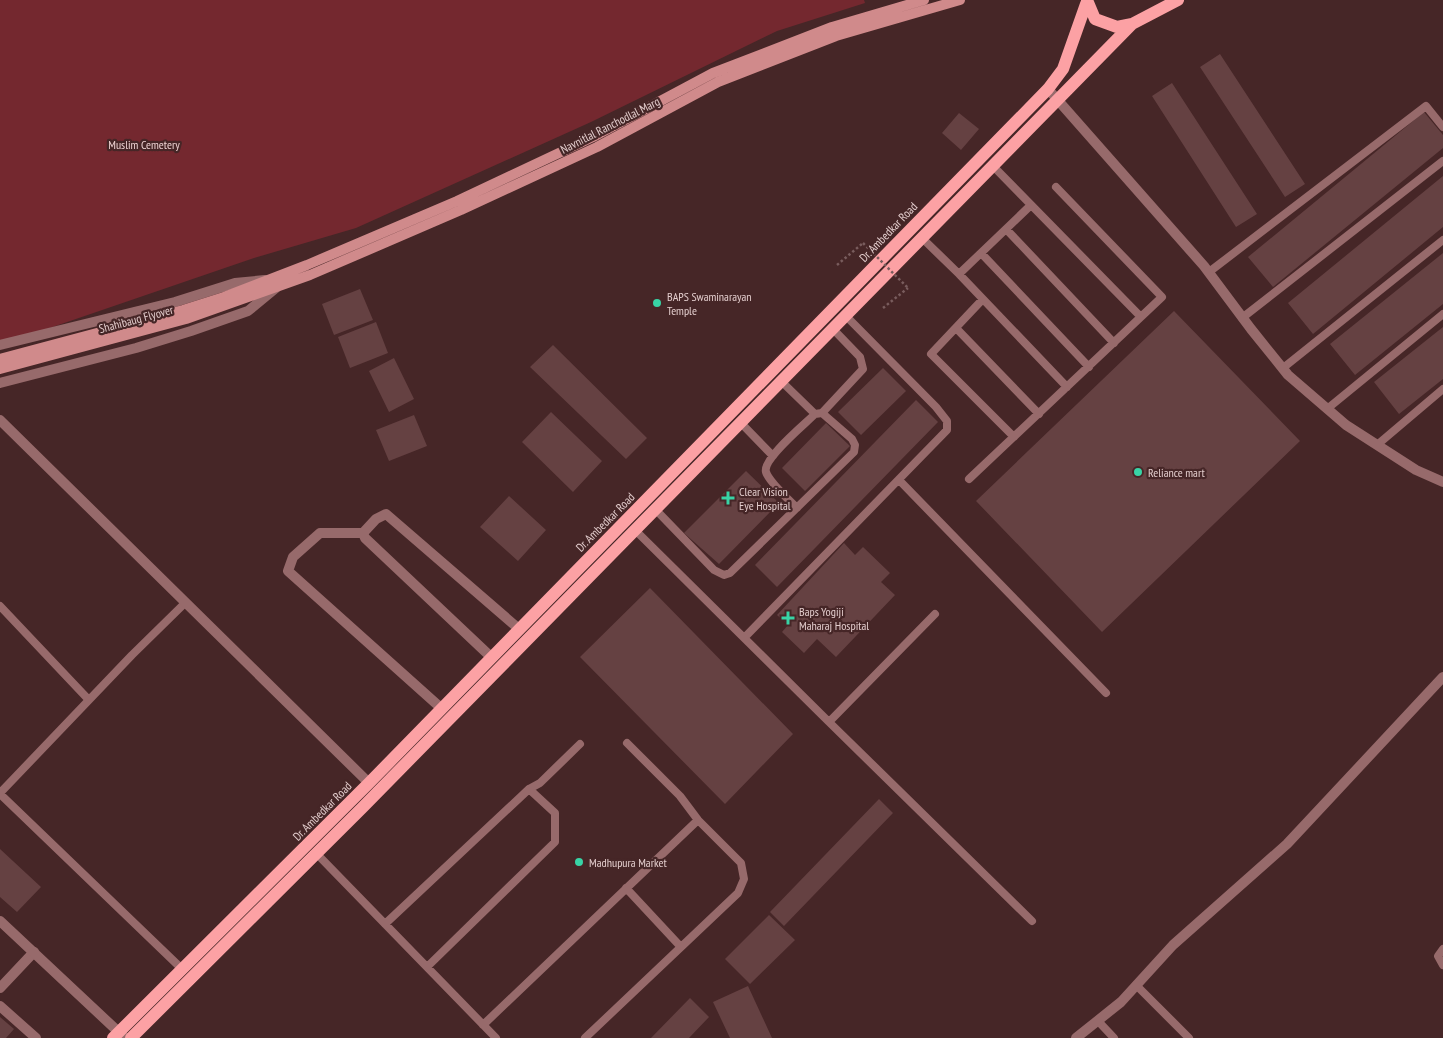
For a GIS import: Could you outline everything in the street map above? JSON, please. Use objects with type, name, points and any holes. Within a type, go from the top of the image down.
[{"type":"main road","points":[[274,283],[568,149],[714,73],[832,27],[924,0]]},
{"type":"main road","name":"Navnitlal Ranchodlal Marg","points":[[274,283],[452,214],[563,162],[718,82],[836,36],[960,0]]},
{"type":"main road","points":[[1085,1],[1094,19],[1117,27],[1132,24],[1178,0]]},
{"type":"main road","name":"Dr. Ambedkar Road","points":[[131,1038],[655,510],[992,165],[1053,94],[1063,70],[1085,1]]},
{"type":"main road","name":"Dr. Ambedkar Road","points":[[119,1036],[182,969],[369,783],[491,657],[1053,94],[1132,24]]},
{"type":"main road","name":"Shahibaug Flyover","points":[[0,369],[225,302],[274,283]]},
{"type":"main road","name":"Shahibaug Flyover","points":[[0,359],[225,302]]},
{"type":"street","points":[[1053,94],[1209,272],[1242,318],[1282,368],[1346,425],[1416,470],[1443,482]]},
{"type":"street","points":[[0,345],[175,302],[235,283],[274,283]]},
{"type":"street","points":[[0,383],[136,348],[248,311],[274,283]]},
{"type":"street","points":[[0,420],[369,783]]},
{"type":"street","points":[[441,708],[288,571],[293,557],[320,533],[364,533],[376,519],[386,514],[519,629]]},
{"type":"street","points":[[364,533],[366,538],[491,657]]},
{"type":"street","points":[[1076,1038],[1121,1002],[1173,945],[1288,844],[1443,677]]},
{"type":"street","points":[[0,921],[119,1036]]},
{"type":"street","points":[[0,988],[34,952]]},
{"type":"street","points":[[0,1006],[36,1038]]},
{"type":"lane","points":[[1209,272],[1426,106],[1443,127]]},
{"type":"lane","points":[[1242,318],[1443,161]]},
{"type":"lane","points":[[992,165],[1141,318]]},
{"type":"lane","points":[[969,479],[1162,297],[1056,187]]},
{"type":"lane","points":[[960,274],[1031,205]]},
{"type":"lane","points":[[1006,229],[1114,343]]},
{"type":"lane","points":[[920,237],[960,274],[982,300],[1067,387]]},
{"type":"lane","points":[[1282,368],[1443,240]]},
{"type":"lane","points":[[981,253],[1089,366]]},
{"type":"lane","points":[[982,300],[931,354],[1014,437]]},
{"type":"lane","points":[[1327,409],[1443,314]]},
{"type":"lane","points":[[744,638],[947,430],[947,421],[845,315]]},
{"type":"lane","points":[[797,508],[766,472],[768,460],[863,370],[860,357],[832,328]]},
{"type":"lane","points":[[956,328],[1039,414]]},
{"type":"lane","points":[[655,510],[714,570],[724,575],[730,573],[854,452],[855,445],[852,439],[781,381]]},
{"type":"lane","points":[[1377,445],[1443,389]]},
{"type":"lane","points":[[740,422],[772,456]]},
{"type":"lane","points":[[899,480],[1106,693]]},
{"type":"lane","points":[[635,530],[1032,921]]},
{"type":"lane","points":[[182,969],[0,794],[88,699],[185,603]]},
{"type":"lane","points":[[0,606],[88,699]]},
{"type":"lane","points":[[828,722],[935,614]]},
{"type":"lane","points":[[585,1038],[738,893],[744,879],[741,863],[698,820],[680,796],[627,742]]},
{"type":"lane","points":[[385,924],[529,789],[540,783],[580,744]]},
{"type":"lane","points":[[427,967],[555,842],[557,836],[555,814],[529,789]]},
{"type":"lane","points":[[483,1025],[698,820]]},
{"type":"lane","points":[[316,853],[496,1038]]},
{"type":"lane","points":[[626,888],[680,946]]},
{"type":"lane","points":[[1443,949],[1438,956],[1443,965]]},
{"type":"lane","points":[[1136,985],[1190,1038]]},
{"type":"lane","points":[[1098,1021],[1114,1038]]},
{"type":"path","points":[[837,265],[863,243],[908,288],[883,308]]},
{"type":"green space","name":"Muslim Cemetery","points":[[0,0],[864,0],[865,3],[777,31],[591,122],[356,228],[254,258],[0,345]]},
{"type":"building","points":[[1220,54],[1305,184],[1285,197],[1200,67]]},
{"type":"building","points":[[1172,83],[1257,214],[1236,227],[1152,96]]},
{"type":"building","points":[[1424,112],[1443,135],[1443,148],[1273,287],[1248,257]]},
{"type":"building","points":[[959,113],[979,129],[961,150],[942,133]]},
{"type":"building","points":[[1443,176],[1443,227],[1313,334],[1288,303]]},
{"type":"building","points":[[1443,253],[1443,304],[1355,375],[1330,344]]},
{"type":"building","points":[[360,289],[373,320],[334,335],[322,304]]},
{"type":"building","points":[[1174,311],[1300,441],[1102,632],[976,501]]},
{"type":"building","points":[[376,322],[388,353],[350,368],[338,337]]},
{"type":"building","points":[[1443,327],[1443,379],[1399,414],[1374,382]]},
{"type":"building","points":[[553,345],[647,438],[626,459],[530,367]]},
{"type":"building","points":[[394,358],[414,399],[389,412],[369,371]]},
{"type":"building","points":[[883,368],[906,391],[861,435],[838,412]]},
{"type":"building","points":[[916,400],[938,422],[777,587],[755,565]]},
{"type":"building","points":[[551,412],[602,461],[573,492],[522,442]]},
{"type":"building","points":[[414,415],[427,446],[389,461],[376,430]]},
{"type":"building","points":[[826,423],[850,446],[805,491],[782,468]]},
{"type":"building","points":[[746,471],[779,503],[719,564],[684,533]]},
{"type":"building","points":[[509,496],[546,530],[518,561],[480,527]]},
{"type":"building","points":[[844,543],[855,555],[863,547],[890,573],[881,582],[895,595],[836,657],[817,639],[804,653],[782,632],[788,625],[777,615]]},
{"type":"building","points":[[650,588],[793,734],[725,804],[580,657]]},
{"type":"building","points":[[879,799],[893,813],[784,926],[770,912]]},
{"type":"building","points":[[0,849],[41,887],[17,912],[0,897]]},
{"type":"building","points":[[769,915],[795,940],[750,984],[725,959]]},
{"type":"building","points":[[748,986],[772,1038],[730,1038],[713,1002]]},
{"type":"building","points":[[690,998],[709,1017],[689,1038],[651,1038]]},
{"type":"building","points":[[0,1017],[14,1029],[6,1038],[0,1038]]},
{"type":"place","name":"BAPS Swaminarayan Temple","points":[[657,303]]},
{"type":"place","name":"Reliance mart","points":[[1138,472]]},
{"type":"place","name":"Clear Vision Eye Hospital","points":[[728,498]]},
{"type":"place","name":"Baps Yogiji Maharaj Hospital","points":[[788,618]]},
{"type":"place","name":"Madhupura Market","points":[[579,862]]}]
